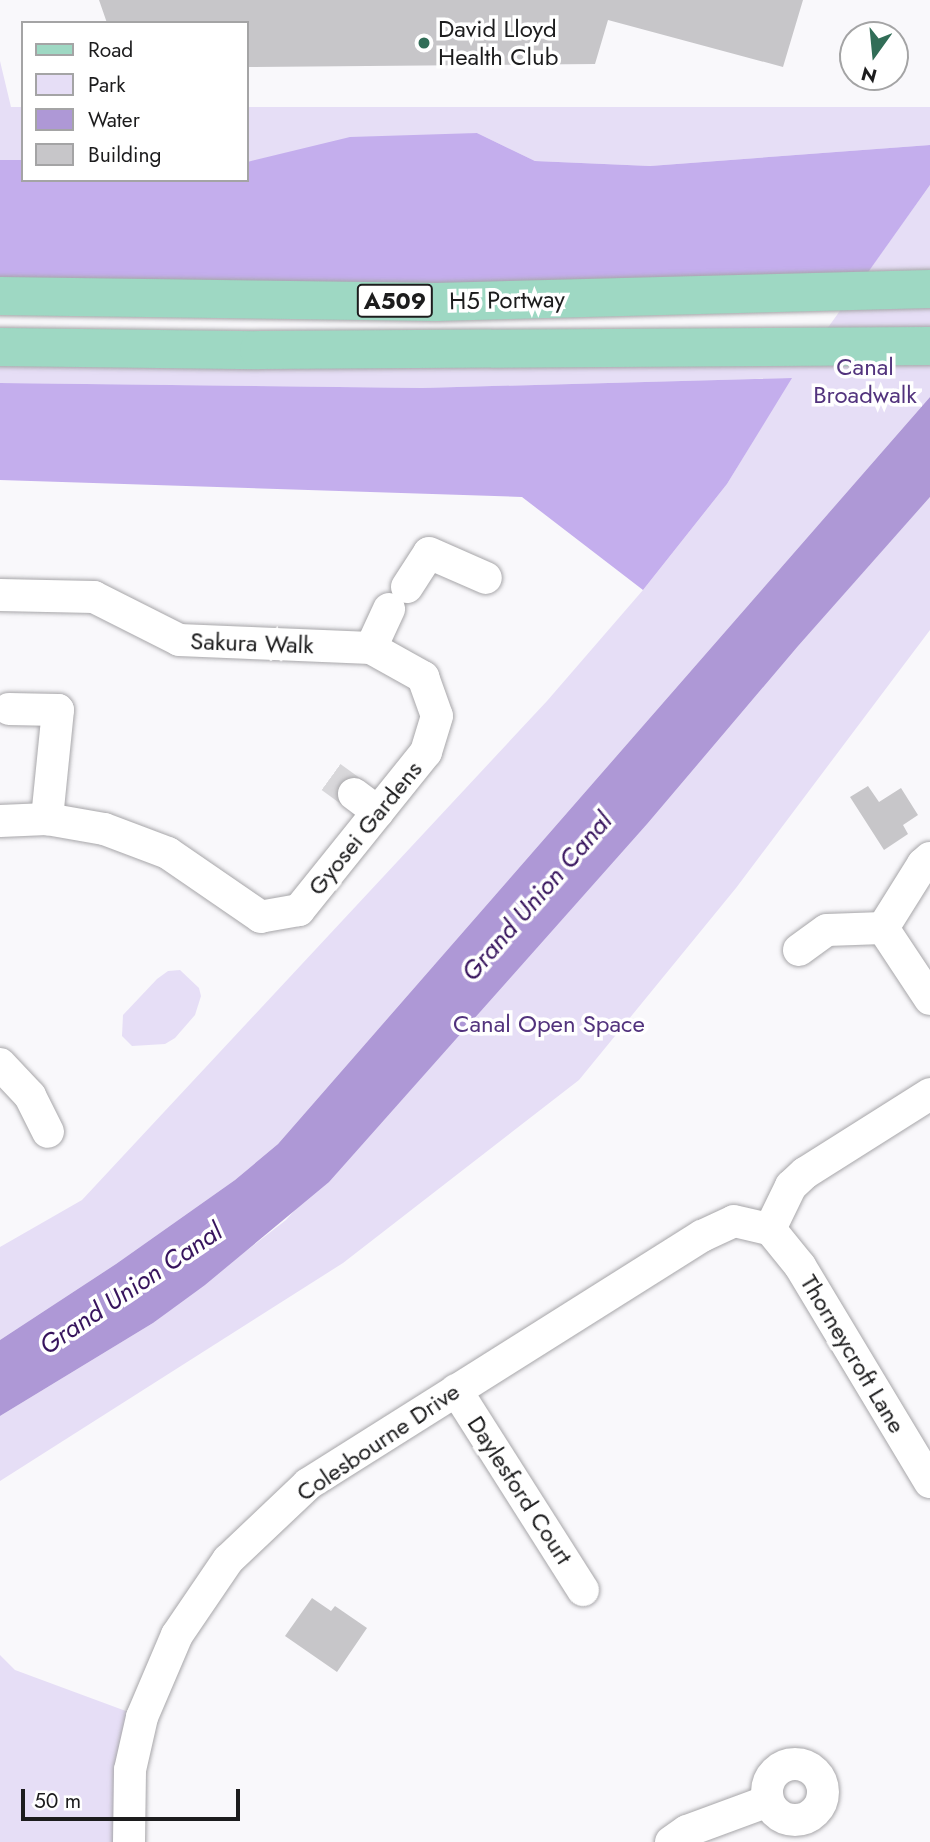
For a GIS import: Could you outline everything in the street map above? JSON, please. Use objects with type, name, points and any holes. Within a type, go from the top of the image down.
[{"type":"main road","name":"H5 Portway","points":[[0,296],[436,302],[930,289]]},
{"type":"main road","name":"H5 Portway","points":[[0,346],[259,350],[930,346]]},
{"type":"street","points":[[371,648],[398,598],[429,553],[486,578]]},
{"type":"street","name":"Sakura Walk","points":[[0,595],[94,597],[179,640],[371,648],[423,677],[437,716]]},
{"type":"street","points":[[9,709],[58,710],[47,819]]},
{"type":"street","name":"Gyosei Gardens","points":[[0,821],[47,819],[104,829],[168,853],[261,917],[299,910],[366,803],[426,752],[437,716]]},
{"type":"street","points":[[884,928],[923,864],[930,858]]},
{"type":"street","points":[[799,950],[827,930],[884,928]]},
{"type":"street","points":[[884,928],[930,999]]},
{"type":"street","points":[[0,1064],[30,1096],[48,1132]]},
{"type":"street","points":[[770,1229],[791,1186],[805,1172],[930,1094]]},
{"type":"street","name":"Colesbourne Drive","points":[[129,1842],[130,1770],[142,1717],[177,1635],[228,1560],[308,1483],[702,1236],[734,1221],[770,1229]]},
{"type":"street","name":"Thorneycroft Lane","points":[[770,1229],[800,1266],[930,1482]]},
{"type":"street","name":"Daylesford Court","points":[[456,1390],[583,1590]]},
{"type":"street","points":[[671,1842],[687,1831],[768,1801]]},
{"type":"green space","points":[[0,61],[11,107],[21,107],[21,160],[0,160]]},
{"type":"green space","points":[[248,107],[930,107],[930,145],[650,166],[535,161],[477,133],[248,162]]},
{"type":"green space","name":"Canal Broadwalk","points":[[930,185],[930,397],[278,1144],[235,1180],[116,1264],[0,1340],[0,1247],[82,1200],[547,701],[643,590],[727,484],[791,378],[422,388],[0,383],[0,347],[814,347]]},
{"type":"green space","name":"Canal Open Space","points":[[930,497],[930,630],[736,888],[579,1080],[343,1263],[0,1481],[0,1416],[153,1323],[286,1220]]},
{"type":"green space","points":[[180,970],[199,988],[201,996],[195,1015],[175,1038],[165,1044],[132,1046],[122,1036],[123,1015],[157,979],[168,971]]},
{"type":"green space","points":[[0,1655],[15,1670],[142,1717],[129,1842],[0,1842]]},
{"type":"shaded area","points":[[477,133],[535,161],[650,166],[930,145],[930,185],[854,292],[0,296],[0,160],[21,160],[21,182],[248,182],[248,162],[350,137]]},
{"type":"shaded area","points":[[792,378],[727,484],[643,590],[522,497],[0,480],[0,383],[422,388]]},
{"type":"water","name":"Grand Union Canal","points":[[930,397],[930,497],[798,646],[647,824],[329,1182],[205,1285],[153,1323],[0,1416],[0,1340],[116,1264],[235,1180],[278,1144]]},
{"type":"building","name":"David Lloyd Health Club","points":[[99,0],[803,0],[783,67],[608,20],[595,64],[248,67],[248,21],[106,21]]},
{"type":"building","points":[[868,786],[879,802],[901,788],[918,815],[903,825],[908,834],[884,850],[850,797]]},
{"type":"building","points":[[312,1598],[331,1611],[335,1606],[367,1628],[337,1672],[285,1636]]},
{"type":"tunnel","points":[[331,777],[354,794]]},
{"type":"place","name":"David Lloyd Health Club","points":[[424,43]]}]
